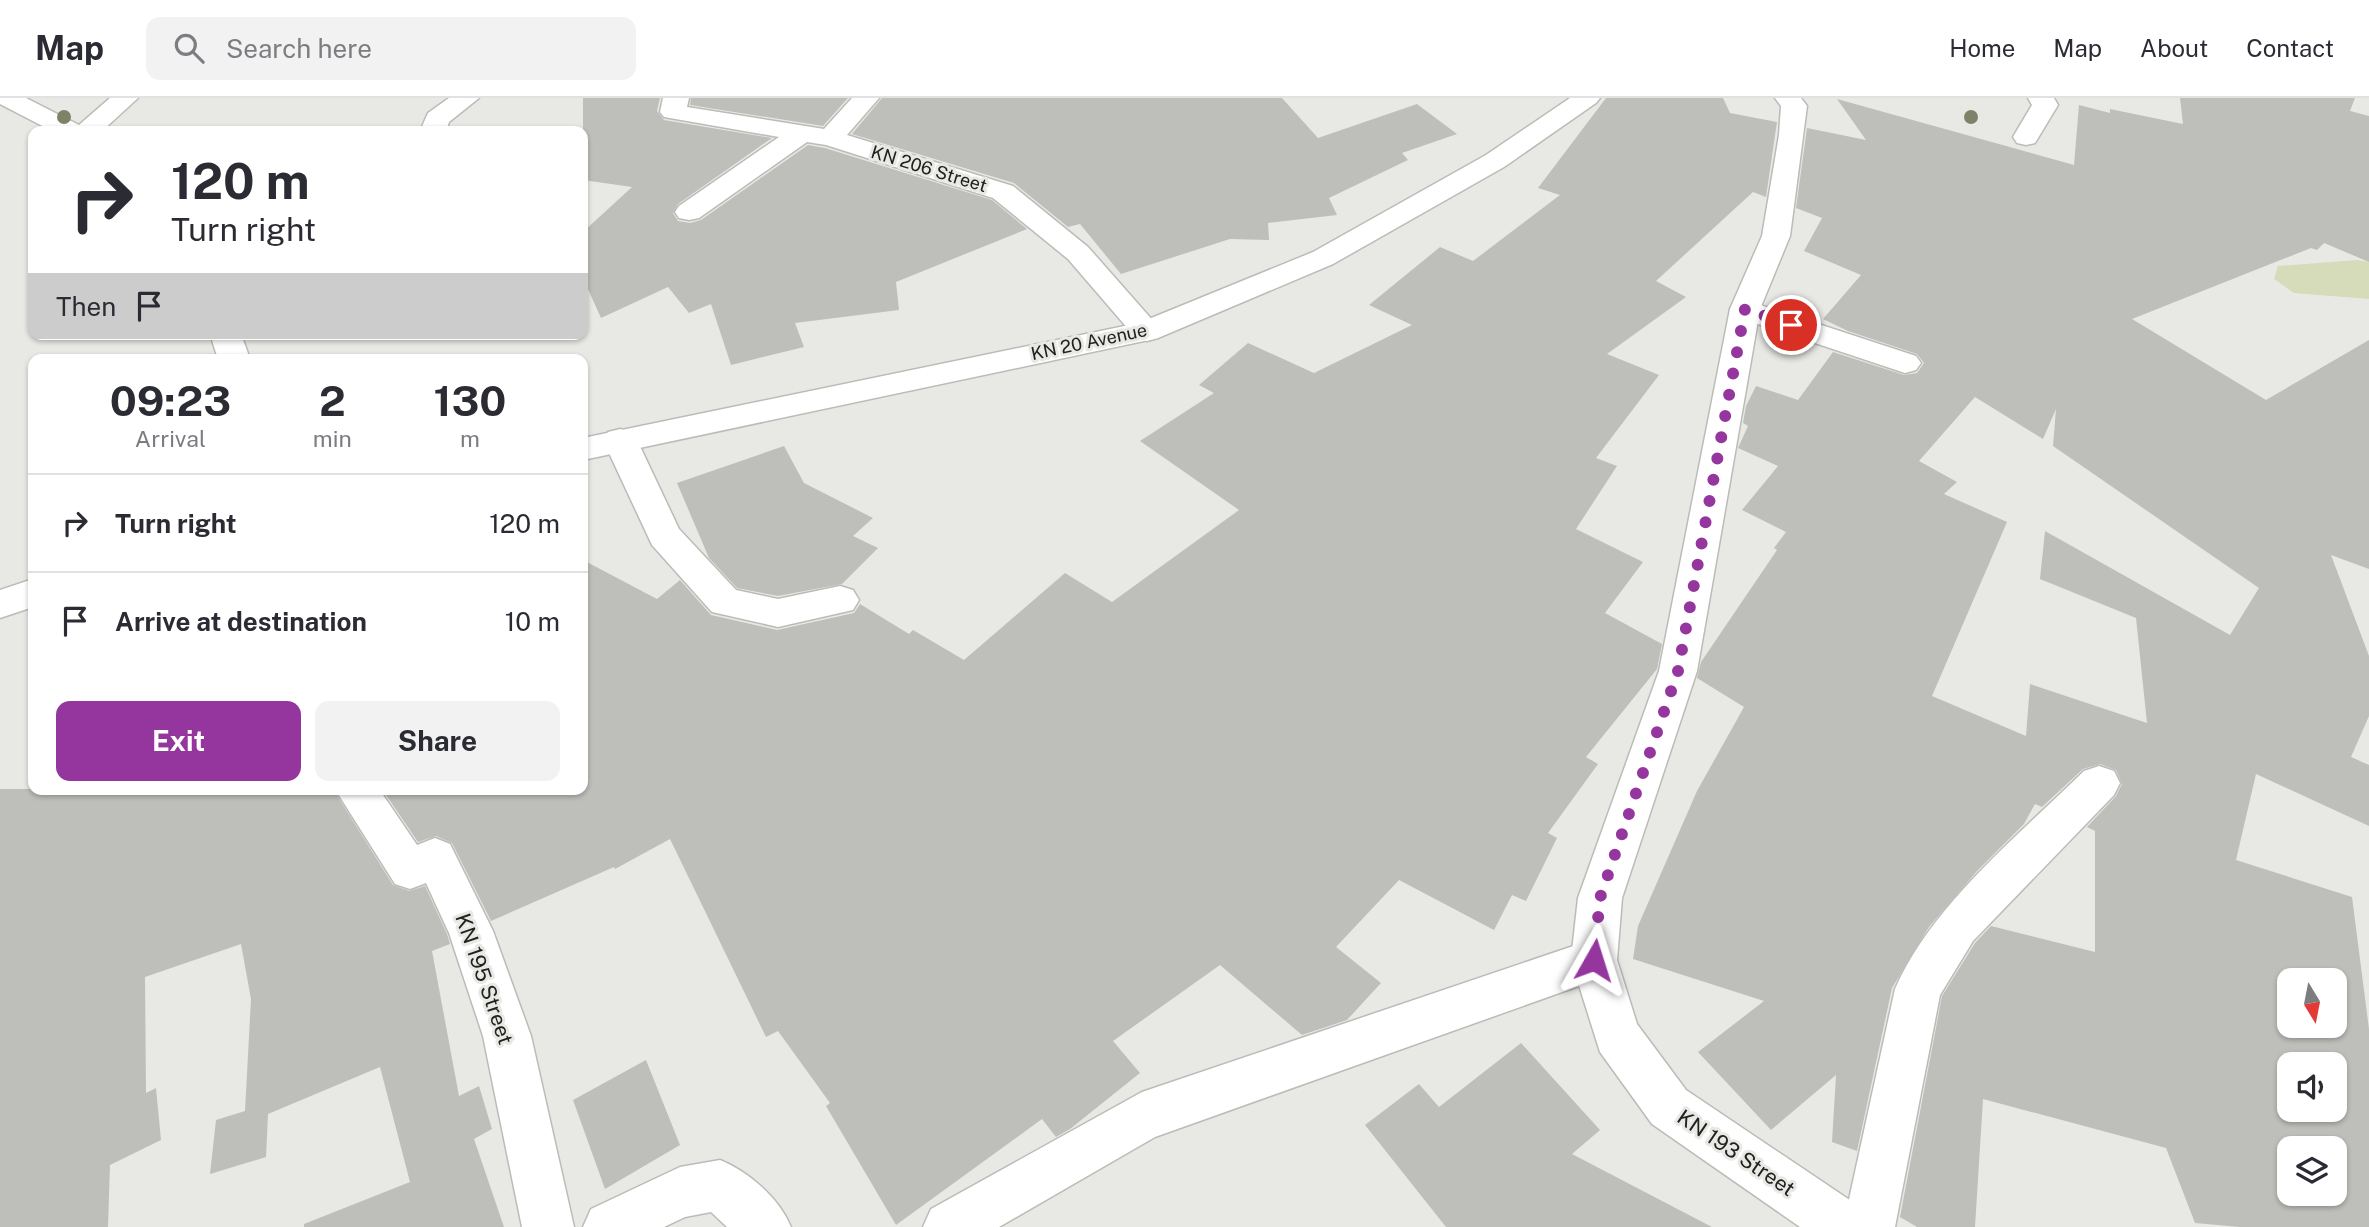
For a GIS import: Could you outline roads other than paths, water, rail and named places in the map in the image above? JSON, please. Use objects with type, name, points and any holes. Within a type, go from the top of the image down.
[{"type":"street","points":[[7,98],[61,126]]},
{"type":"street","points":[[93,126],[125,98]]},
{"type":"street","points":[[435,126],[437,118],[466,98]]},
{"type":"street","name":"KN 206 Street","points":[[676,98],[673,112],[830,138],[1003,192],[1078,253],[1147,331]]},
{"type":"street","points":[[830,138],[866,98]]},
{"type":"street","name":"KN 20 Avenue","points":[[588,448],[1147,331],[1323,258],[1496,161],[1587,98]]},
{"type":"street","name":"KN 193 Street","points":[[1788,98],[1794,106],[1792,135],[1776,236],[1745,309],[1678,671],[1600,898],[1594,960],[1618,1036],[1669,1107],[1845,1227]]},
{"type":"street","points":[[2026,137],[2045,105],[2041,98]]},
{"type":"street","points":[[688,212],[800,135]]},
{"type":"street","points":[[1745,309],[1905,363]]},
{"type":"street","points":[[620,440],[665,536],[724,602],[778,613],[840,600]]},
{"type":"street","points":[[0,604],[28,595]]},
{"type":"street","points":[[1869,1227],[1918,989],[1957,927],[2099,783]]},
{"type":"street","name":"KN 195 Street","points":[[360,795],[410,870],[435,857],[471,931],[507,1036],[548,1227]]},
{"type":"street","points":[[949,1227],[1142,1117],[1594,960]]},
{"type":"street","points":[[610,1227],[680,1192],[720,1185],[765,1227]]}]
